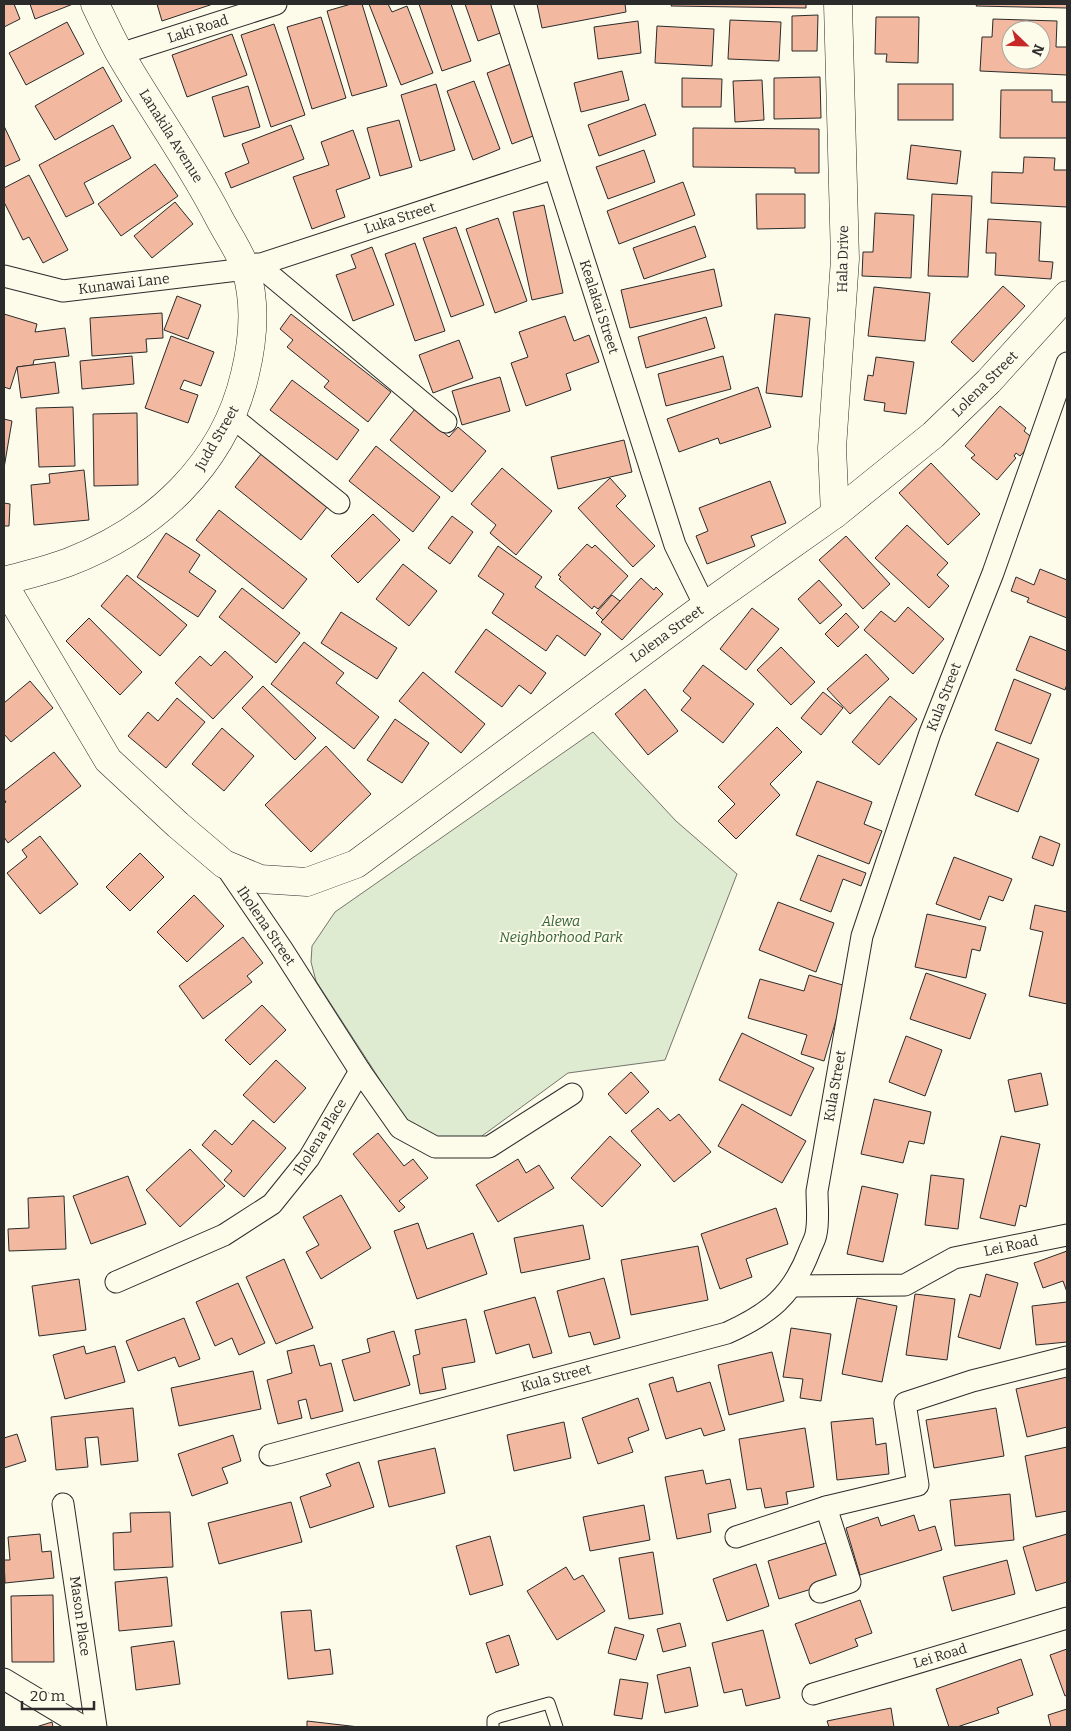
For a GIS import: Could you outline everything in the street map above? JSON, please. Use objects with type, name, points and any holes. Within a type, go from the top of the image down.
[{"type":"street","name":"Lanakila Avenue","points":[[95,4],[120,54],[252,267]]},
{"type":"street","name":"Laki Road","points":[[120,54],[276,4]]},
{"type":"street","name":"Kealakai Street","points":[[502,4],[675,545],[706,606]]},
{"type":"street","name":"Hala Drive","points":[[835,514],[832,448],[845,259],[838,4]]},
{"type":"street","name":"Luka Street","points":[[252,267],[554,168]]},
{"type":"street","name":"Kunawai Lane","points":[[4,276],[63,291],[252,267]]},
{"type":"street","name":"Judd Street","points":[[4,581],[68,562],[102,547],[135,528],[187,485],[204,464],[232,416],[240,396],[251,348],[252,267]]},
{"type":"street","points":[[252,267],[446,422]]},
{"type":"street","name":"Lolena Street","points":[[224,864],[260,879],[307,882],[356,864],[706,606],[835,514],[933,435],[996,374],[1067,295]]},
{"type":"street","name":"Kula Street","points":[[270,1455],[727,1333],[749,1323],[774,1307],[793,1286],[805,1263],[816,1233],[817,1191],[862,936],[930,733],[993,573],[1067,363]]},
{"type":"street","points":[[232,416],[339,503]]},
{"type":"street","name":"Iholena Street","points":[[4,585],[108,760],[224,864],[282,949],[360,1071],[400,1128],[435,1147],[488,1147],[572,1094]]},
{"type":"street","name":"Iholena Place","points":[[116,1282],[224,1236],[272,1204],[309,1158],[360,1071]]},
{"type":"street","name":"Lei Road","points":[[793,1286],[905,1285],[954,1258],[1067,1235]]},
{"type":"street","points":[[736,1538],[826,1507],[918,1486],[905,1403],[972,1381],[1067,1357]]},
{"type":"street","name":"Mason Place","points":[[63,1504],[96,1727]]},
{"type":"street","points":[[820,1592],[850,1582],[826,1507]]},
{"type":"street","name":"Lei Road","points":[[814,1694],[1067,1618]]},
{"type":"street","points":[[4,1679],[84,1727]]},
{"type":"lane","points":[[493,1727],[493,1720],[499,1717],[549,1703],[557,1727]]},
{"type":"green space","name":"Alewa Neighborhood Park","points":[[593,732],[676,821],[737,874],[665,1060],[568,1073],[471,1144],[415,1134],[316,981],[311,962],[312,946],[335,912]]},
{"type":"building","points":[[4,4],[14,4],[20,19],[4,27]]},
{"type":"building","points":[[30,4],[73,4],[35,19]]},
{"type":"building","points":[[157,4],[213,4],[162,21]]},
{"type":"building","points":[[351,4],[362,4],[387,86],[352,96],[327,11]]},
{"type":"building","points":[[369,4],[388,4],[392,12],[407,6],[433,73],[401,85]]},
{"type":"building","points":[[419,4],[451,4],[471,61],[442,71]]},
{"type":"building","points":[[465,4],[496,4],[506,31],[478,41]]},
{"type":"building","points":[[537,4],[625,4],[626,12],[542,28]]},
{"type":"building","points":[[672,4],[806,4],[806,8],[671,6]]},
{"type":"building","points":[[977,4],[1067,4],[1067,8],[976,6]]},
{"type":"building","points":[[818,15],[817,51],[792,51],[792,16]]},
{"type":"building","points":[[321,17],[346,98],[312,109],[287,27]]},
{"type":"building","points":[[876,17],[919,17],[918,63],[886,62],[887,54],[875,54]]},
{"type":"building","points":[[993,19],[1025,20],[1001,20],[1001,70],[1051,70],[1051,21],[1057,21],[1056,47],[1067,47],[1067,75],[980,71],[982,37],[992,37]]},
{"type":"building","points":[[730,20],[781,22],[779,61],[728,59]]},
{"type":"building","points":[[638,21],[641,53],[598,59],[594,27]]},
{"type":"building","points":[[67,22],[84,54],[26,85],[9,53]]},
{"type":"building","points":[[274,24],[305,115],[271,127],[241,35]]},
{"type":"building","points":[[657,26],[714,29],[712,66],[655,63]]},
{"type":"building","points":[[232,34],[247,75],[187,97],[172,55]]},
{"type":"building","points":[[516,62],[541,133],[512,144],[487,73]]},
{"type":"building","points":[[103,67],[122,101],[55,140],[35,106]]},
{"type":"building","points":[[622,71],[629,100],[581,112],[574,83]]},
{"type":"building","points":[[820,77],[821,118],[774,119],[774,78]]},
{"type":"building","points":[[682,78],[722,79],[721,107],[682,107]]},
{"type":"building","points":[[762,80],[764,120],[735,122],[733,81]]},
{"type":"building","points":[[474,81],[500,149],[473,160],[447,91]]},
{"type":"building","points":[[436,84],[455,150],[420,161],[401,95]]},
{"type":"building","points":[[898,84],[953,84],[953,120],[898,120]]},
{"type":"building","points":[[248,86],[260,127],[224,137],[212,97]]},
{"type":"building","points":[[1001,90],[1052,90],[1052,102],[1067,102],[1067,138],[1000,138]]},
{"type":"building","points":[[645,104],[656,135],[599,156],[588,125]]},
{"type":"building","points":[[399,120],[412,167],[380,176],[367,128]]},
{"type":"building","points":[[113,125],[131,158],[84,183],[94,203],[66,217],[39,165]]},
{"type":"building","points":[[291,125],[304,159],[231,188],[225,173],[249,163],[242,144]]},
{"type":"building","points":[[4,126],[20,160],[4,167]]},
{"type":"building","points":[[693,128],[819,129],[819,173],[795,173],[795,168],[693,167]]},
{"type":"building","points":[[353,130],[370,178],[336,190],[345,217],[312,229],[293,177],[329,165],[321,142]]},
{"type":"building","points":[[911,145],[961,151],[957,184],[907,179]]},
{"type":"building","points":[[644,150],[655,182],[608,199],[596,167]]},
{"type":"building","points":[[1024,157],[1055,158],[1054,170],[1067,170],[1067,207],[991,203],[992,172],[1023,173]]},
{"type":"building","points":[[155,164],[178,196],[121,236],[98,204]]},
{"type":"building","points":[[29,175],[68,250],[43,263],[29,237],[23,240],[4,202],[4,188]]},
{"type":"building","points":[[683,182],[695,215],[619,244],[607,211]]},
{"type":"building","points":[[756,194],[805,194],[805,228],[757,229]]},
{"type":"building","points":[[932,194],[972,196],[968,277],[928,276]]},
{"type":"building","points":[[175,202],[193,224],[152,258],[134,236]]},
{"type":"building","points":[[544,205],[563,293],[532,300],[513,212]]},
{"type":"building","points":[[875,213],[914,215],[911,278],[862,276],[863,252],[873,252]]},
{"type":"building","points":[[498,218],[527,301],[495,313],[466,229]]},
{"type":"building","points":[[988,219],[1041,222],[1039,261],[1053,262],[1051,279],[995,275],[996,253],[986,253]]},
{"type":"building","points":[[695,226],[706,257],[644,279],[633,248]]},
{"type":"building","points":[[456,227],[484,305],[451,317],[423,238]]},
{"type":"building","points":[[415,243],[445,331],[415,341],[385,254]]},
{"type":"building","points":[[372,247],[394,305],[353,321],[336,275],[356,268],[351,255]]},
{"type":"building","points":[[714,269],[722,306],[630,328],[621,290]]},
{"type":"building","points":[[1003,286],[1025,306],[973,362],[951,342]]},
{"type":"building","points":[[874,287],[930,293],[925,341],[868,336]]},
{"type":"building","points":[[177,296],[201,305],[188,339],[164,330]]},
{"type":"building","points":[[162,313],[163,338],[146,339],[147,352],[92,356],[90,318]]},
{"type":"building","points":[[4,314],[37,324],[35,332],[65,328],[69,356],[34,360],[33,365],[17,367],[10,389],[4,387]]},
{"type":"building","points":[[291,314],[391,392],[368,422],[324,387],[329,381],[287,347],[293,340],[280,329]]},
{"type":"building","points":[[775,314],[810,318],[802,397],[766,393]]},
{"type":"building","points":[[565,316],[574,341],[589,335],[599,362],[566,374],[571,390],[526,406],[511,363],[528,357],[519,332]]},
{"type":"building","points":[[706,317],[715,348],[646,368],[638,337]]},
{"type":"building","points":[[171,336],[214,352],[201,386],[184,380],[180,389],[198,395],[188,423],[145,408]]},
{"type":"building","points":[[459,340],[473,378],[433,393],[419,355]]},
{"type":"building","points":[[132,356],[134,384],[82,389],[80,361]]},
{"type":"building","points":[[723,356],[731,389],[666,406],[658,374]]},
{"type":"building","points":[[876,357],[914,362],[906,414],[884,411],[885,403],[864,400],[868,375],[873,376]]},
{"type":"building","points":[[55,362],[59,393],[21,398],[17,367]]},
{"type":"building","points":[[500,377],[510,411],[462,425],[452,391]]},
{"type":"building","points":[[292,380],[359,430],[337,460],[270,410]]},
{"type":"building","points":[[758,387],[771,427],[720,444],[718,438],[679,452],[667,419]]},
{"type":"building","points":[[1000,406],[1026,428],[1024,431],[1035,440],[1020,456],[1016,453],[1014,456],[1016,458],[997,480],[971,458],[975,455],[965,446]]},
{"type":"building","points":[[73,407],[75,466],[39,467],[36,408]]},
{"type":"building","points":[[415,409],[449,437],[458,427],[486,451],[452,492],[390,440]]},
{"type":"building","points":[[137,413],[138,485],[94,486],[93,414]]},
{"type":"building","points":[[4,419],[12,421],[4,468]]},
{"type":"building","points":[[624,440],[632,472],[558,489],[551,457]]},
{"type":"building","points":[[376,446],[440,497],[413,532],[349,481]]},
{"type":"building","points":[[265,449],[331,502],[301,540],[235,487]]},
{"type":"building","points":[[931,463],[980,514],[948,545],[899,493]]},
{"type":"building","points":[[502,468],[552,511],[516,555],[490,533],[496,525],[471,504]]},
{"type":"building","points":[[84,470],[89,520],[34,525],[31,485],[50,483],[49,474]]},
{"type":"building","points":[[610,478],[626,496],[616,506],[655,546],[633,567],[578,508]]},
{"type":"building","points":[[770,481],[786,523],[751,536],[755,546],[707,564],[696,536],[708,531],[699,508]]},
{"type":"building","points":[[4,503],[10,504],[9,526],[4,526]]},
{"type":"building","points":[[219,510],[307,579],[283,609],[196,540]]},
{"type":"building","points":[[373,514],[400,540],[358,583],[331,556]]},
{"type":"building","points":[[452,516],[473,532],[450,564],[428,548]]},
{"type":"building","points":[[907,525],[948,563],[937,575],[949,586],[929,608],[875,558]]},
{"type":"building","points":[[166,533],[200,555],[189,572],[216,591],[198,617],[137,577]]},
{"type":"building","points":[[846,536],[890,584],[863,609],[819,560]]},
{"type":"building","points":[[587,544],[592,548],[595,545],[628,576],[598,609],[594,606],[592,609],[559,579],[561,577],[558,575]]},
{"type":"building","points":[[498,546],[542,577],[535,587],[601,634],[585,656],[557,635],[546,651],[492,613],[504,594],[478,576]]},
{"type":"building","points":[[403,564],[437,591],[409,626],[376,599]]},
{"type":"building","points":[[1040,569],[1067,580],[1067,618],[1027,602],[1029,598],[1011,591],[1016,577],[1034,585]]},
{"type":"building","points":[[127,575],[187,625],[160,656],[101,606]]},
{"type":"building","points":[[641,578],[654,590],[656,587],[663,594],[622,640],[601,622]]},
{"type":"building","points":[[819,580],[842,605],[820,624],[798,599]]},
{"type":"building","points":[[242,588],[300,633],[276,663],[219,617]]},
{"type":"building","points":[[612,595],[620,601],[603,620],[596,613]]},
{"type":"building","points":[[908,607],[944,639],[913,674],[864,630],[881,611],[895,622]]},
{"type":"building","points":[[752,608],[779,629],[746,670],[720,649]]},
{"type":"building","points":[[341,612],[397,648],[377,679],[321,643]]},
{"type":"building","points":[[846,613],[859,627],[838,647],[825,634]]},
{"type":"building","points":[[89,618],[142,672],[120,695],[66,641]]},
{"type":"building","points":[[486,629],[546,673],[531,694],[519,685],[502,707],[455,672]]},
{"type":"building","points":[[1030,636],[1067,651],[1067,684],[1065,690],[1016,670]]},
{"type":"building","points":[[304,642],[344,673],[336,683],[379,717],[354,749],[271,684]]},
{"type":"building","points":[[781,647],[815,682],[791,705],[757,670]]},
{"type":"building","points":[[225,651],[253,677],[213,719],[175,683],[200,656],[211,666]]},
{"type":"building","points":[[866,654],[889,679],[850,714],[827,689]]},
{"type":"building","points":[[703,665],[754,704],[723,743],[681,710],[691,698],[683,691]]},
{"type":"building","points":[[423,672],[485,724],[461,753],[399,701]]},
{"type":"building","points":[[1014,679],[1051,694],[1031,744],[995,730]]},
{"type":"building","points":[[30,681],[53,708],[11,742],[4,734],[4,703]]},
{"type":"building","points":[[263,686],[316,738],[295,760],[242,708]]},
{"type":"building","points":[[645,689],[678,731],[648,755],[615,714]]},
{"type":"building","points":[[823,692],[843,708],[821,735],[801,718]]},
{"type":"building","points":[[890,696],[917,719],[879,765],[852,742]]},
{"type":"building","points":[[177,698],[205,722],[166,768],[128,736],[148,712],[158,721]]},
{"type":"building","points":[[395,719],[429,743],[402,783],[367,760]]},
{"type":"building","points":[[777,727],[802,752],[770,784],[780,795],[736,839],[718,821],[735,804],[718,787]]},
{"type":"building","points":[[222,728],[254,756],[224,791],[192,764]]},
{"type":"building","points":[[997,742],[1039,759],[1018,812],[975,795]]},
{"type":"building","points":[[326,746],[371,794],[311,852],[265,805]]},
{"type":"building","points":[[54,752],[81,786],[8,843],[4,837],[4,804],[6,802],[4,791]]},
{"type":"building","points":[[817,781],[872,802],[864,824],[882,831],[869,864],[796,835]]},
{"type":"building","points":[[40,836],[78,884],[40,914],[7,873],[27,857],[22,850]]},
{"type":"building","points":[[1040,836],[1060,844],[1053,866],[1032,858]]},
{"type":"building","points":[[140,853],[164,877],[130,911],[106,887]]},
{"type":"building","points":[[818,855],[866,873],[861,886],[843,879],[831,912],[800,900]]},
{"type":"building","points":[[954,857],[1012,879],[1003,901],[989,896],[980,920],[936,904]]},
{"type":"building","points":[[194,895],[224,926],[187,962],[157,932]]},
{"type":"building","points":[[778,902],[834,923],[816,972],[759,950]]},
{"type":"building","points":[[1035,905],[1067,912],[1067,1004],[1029,996],[1043,932],[1030,929]]},
{"type":"building","points":[[927,914],[986,927],[980,951],[972,949],[966,978],[915,967]]},
{"type":"building","points":[[243,937],[263,963],[247,976],[252,982],[203,1019],[179,986]]},
{"type":"building","points":[[926,973],[986,994],[970,1039],[910,1019]]},
{"type":"building","points":[[809,975],[846,986],[824,1061],[801,1054],[807,1035],[748,1018],[760,979],[804,991]]},
{"type":"building","points":[[262,1005],[286,1030],[250,1065],[225,1040]]},
{"type":"building","points":[[742,1033],[814,1068],[791,1116],[719,1080]]},
{"type":"building","points":[[906,1036],[942,1050],[925,1096],[889,1082]]},
{"type":"building","points":[[276,1060],[306,1088],[274,1123],[243,1095]]},
{"type":"building","points":[[631,1072],[649,1092],[626,1114],[608,1094]]},
{"type":"building","points":[[1041,1073],[1048,1105],[1015,1112],[1008,1080]]},
{"type":"building","points":[[874,1099],[931,1112],[924,1144],[909,1141],[903,1163],[861,1154]]},
{"type":"building","points":[[742,1104],[806,1141],[782,1183],[718,1146]]},
{"type":"building","points":[[658,1108],[670,1121],[679,1114],[711,1152],[674,1182],[631,1131]]},
{"type":"building","points":[[253,1120],[286,1148],[244,1197],[224,1180],[232,1171],[202,1145],[215,1130],[232,1145]]},
{"type":"building","points":[[378,1133],[404,1166],[413,1159],[428,1178],[399,1201],[405,1207],[399,1212],[353,1154]]},
{"type":"building","points":[[610,1136],[641,1165],[602,1207],[571,1178]]},
{"type":"building","points":[[1001,1136],[1040,1144],[1026,1207],[1020,1205],[1015,1226],[980,1218]]},
{"type":"building","points":[[190,1149],[225,1186],[180,1227],[146,1190]]},
{"type":"building","points":[[518,1159],[526,1173],[539,1165],[554,1188],[498,1222],[476,1185]]},
{"type":"building","points":[[931,1175],[964,1179],[958,1229],[925,1225]]},
{"type":"building","points":[[128,1176],[146,1224],[91,1244],[73,1196]]},
{"type":"building","points":[[862,1186],[898,1194],[883,1262],[847,1254]]},
{"type":"building","points":[[341,1195],[371,1248],[321,1279],[306,1252],[319,1245],[303,1217]]},
{"type":"building","points":[[64,1196],[66,1249],[9,1251],[8,1229],[29,1228],[28,1198]]},
{"type":"building","points":[[776,1208],[788,1244],[746,1259],[752,1277],[720,1289],[701,1234]]},
{"type":"building","points":[[418,1223],[427,1249],[473,1233],[487,1274],[417,1299],[394,1231]]},
{"type":"building","points":[[583,1225],[590,1259],[521,1273],[514,1238]]},
{"type":"building","points":[[698,1246],[708,1300],[631,1315],[621,1260]]},
{"type":"building","points":[[1067,1251],[1067,1292],[1063,1281],[1043,1288],[1034,1263]]},
{"type":"building","points":[[284,1259],[313,1328],[276,1344],[246,1277]]},
{"type":"building","points":[[986,1274],[1018,1283],[1000,1349],[958,1337],[970,1294],[980,1297]]},
{"type":"building","points":[[604,1278],[620,1338],[594,1345],[590,1332],[569,1337],[557,1291]]},
{"type":"building","points":[[79,1279],[86,1330],[39,1336],[32,1286]]},
{"type":"building","points":[[238,1283],[265,1343],[239,1355],[232,1338],[215,1346],[196,1302]]},
{"type":"building","points":[[915,1294],[955,1299],[947,1360],[906,1355]]},
{"type":"building","points":[[535,1297],[552,1353],[533,1358],[529,1344],[496,1354],[484,1311]]},
{"type":"building","points":[[857,1298],[897,1306],[882,1382],[842,1374]]},
{"type":"building","points":[[1067,1302],[1067,1342],[1036,1345],[1032,1306]]},
{"type":"building","points":[[184,1318],[200,1359],[179,1367],[175,1357],[138,1371],[126,1341]]},
{"type":"building","points":[[466,1319],[475,1362],[442,1368],[446,1389],[420,1394],[413,1356],[420,1354],[415,1330]]},
{"type":"building","points":[[791,1328],[831,1334],[821,1401],[800,1398],[803,1379],[783,1377]]},
{"type":"building","points":[[394,1331],[410,1385],[354,1401],[342,1360],[370,1352],[367,1339]]},
{"type":"building","points":[[314,1345],[320,1366],[331,1363],[343,1411],[311,1419],[306,1399],[298,1401],[302,1418],[278,1424],[267,1380],[292,1373],[287,1351]]},
{"type":"building","points":[[84,1346],[86,1354],[115,1346],[125,1382],[65,1399],[53,1355]]},
{"type":"building","points":[[772,1352],[784,1401],[729,1415],[718,1365]]},
{"type":"building","points":[[253,1371],[261,1409],[179,1426],[171,1388]]},
{"type":"building","points":[[673,1377],[677,1392],[710,1382],[725,1430],[704,1436],[701,1428],[666,1439],[649,1384]]},
{"type":"building","points":[[1067,1377],[1067,1427],[1027,1437],[1016,1389]]},
{"type":"building","points":[[638,1398],[649,1430],[628,1438],[633,1452],[598,1464],[582,1418]]},
{"type":"building","points":[[133,1408],[138,1461],[101,1465],[98,1437],[85,1438],[88,1467],[56,1470],[51,1417]]},
{"type":"building","points":[[996,1408],[1004,1456],[934,1468],[926,1420]]},
{"type":"building","points":[[873,1418],[876,1445],[886,1443],[889,1474],[837,1480],[831,1422]]},
{"type":"building","points":[[564,1422],[571,1458],[514,1471],[507,1435]]},
{"type":"building","points":[[805,1428],[814,1487],[786,1492],[788,1504],[765,1508],[761,1488],[747,1490],[739,1439]]},
{"type":"building","points":[[17,1434],[26,1461],[4,1468],[4,1438]]},
{"type":"building","points":[[233,1435],[241,1461],[222,1468],[228,1483],[192,1496],[178,1454]]},
{"type":"building","points":[[1067,1447],[1067,1511],[1036,1517],[1025,1456]]},
{"type":"building","points":[[435,1448],[445,1493],[389,1507],[378,1461]]},
{"type":"building","points":[[359,1462],[374,1507],[310,1528],[300,1497],[331,1486],[326,1474]]},
{"type":"building","points":[[703,1470],[706,1484],[730,1479],[736,1508],[708,1514],[711,1532],[677,1539],[665,1477]]},
{"type":"building","points":[[1010,1494],[1014,1540],[955,1546],[950,1500]]},
{"type":"building","points":[[291,1502],[302,1542],[219,1564],[208,1523]]},
{"type":"building","points":[[644,1505],[650,1540],[590,1551],[583,1517]]},
{"type":"building","points":[[170,1512],[173,1567],[114,1570],[113,1533],[131,1532],[130,1513]]},
{"type":"building","points":[[914,1515],[919,1531],[935,1526],[942,1550],[860,1575],[846,1528],[878,1517],[881,1526]]},
{"type":"building","points":[[40,1534],[42,1552],[51,1551],[54,1578],[5,1583],[4,1560],[10,1560],[8,1537]]},
{"type":"building","points":[[1067,1534],[1067,1582],[1036,1591],[1023,1547]]},
{"type":"building","points":[[490,1536],[503,1585],[470,1595],[456,1546]]},
{"type":"building","points":[[829,1542],[841,1580],[779,1599],[768,1561]]},
{"type":"building","points":[[653,1552],[663,1614],[629,1619],[619,1558]]},
{"type":"building","points":[[1007,1560],[1015,1594],[952,1611],[943,1577]]},
{"type":"building","points":[[756,1564],[769,1606],[727,1621],[713,1579]]},
{"type":"building","points":[[566,1567],[574,1580],[583,1575],[605,1611],[557,1640],[527,1591]]},
{"type":"building","points":[[167,1577],[172,1626],[119,1631],[115,1582]]},
{"type":"building","points":[[53,1595],[54,1662],[12,1662],[11,1596]]},
{"type":"building","points":[[860,1600],[872,1633],[855,1639],[858,1646],[810,1664],[795,1624]]},
{"type":"building","points":[[311,1610],[315,1651],[330,1649],[333,1674],[288,1679],[281,1612]]},
{"type":"building","points":[[680,1623],[686,1646],[663,1652],[657,1629]]},
{"type":"building","points":[[615,1627],[644,1635],[636,1660],[608,1653]]},
{"type":"building","points":[[763,1630],[780,1698],[746,1706],[742,1689],[724,1693],[712,1643]]},
{"type":"building","points":[[509,1635],[519,1665],[496,1673],[486,1643]]},
{"type":"building","points":[[174,1641],[180,1684],[136,1690],[131,1647]]},
{"type":"building","points":[[1067,1649],[1067,1695],[1065,1696],[1050,1655]]},
{"type":"building","points":[[1021,1659],[1033,1695],[997,1708],[999,1713],[957,1727],[949,1727],[936,1689]]},
{"type":"building","points":[[690,1667],[698,1706],[665,1713],[657,1675]]},
{"type":"building","points":[[620,1679],[648,1683],[642,1719],[614,1715]]},
{"type":"building","points":[[891,1708],[894,1727],[829,1727],[827,1721]]},
{"type":"building","points":[[1067,1709],[1067,1727],[1051,1727],[1048,1715]]},
{"type":"building","points":[[307,1721],[359,1727],[307,1727]]},
{"type":"building","points":[[52,1722],[53,1727],[36,1727]]}]
